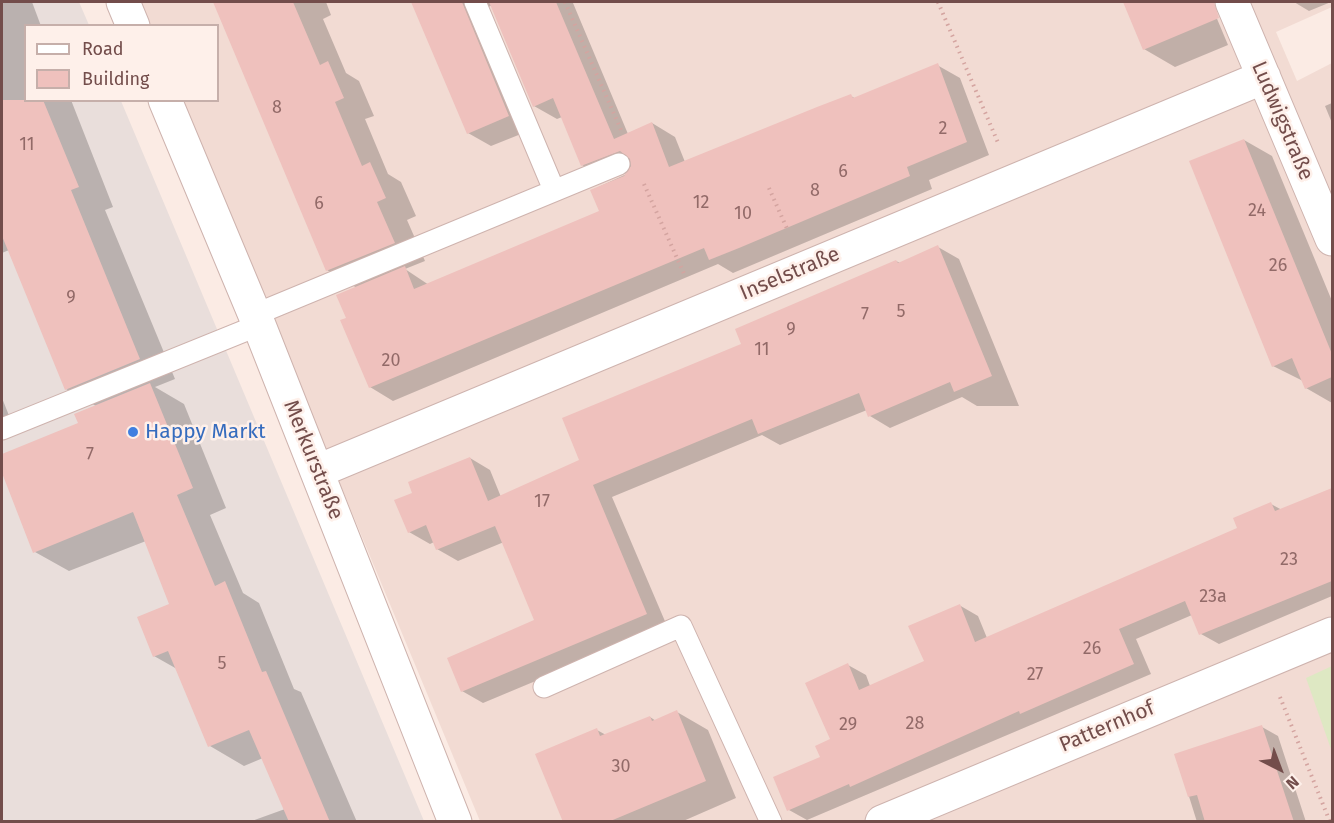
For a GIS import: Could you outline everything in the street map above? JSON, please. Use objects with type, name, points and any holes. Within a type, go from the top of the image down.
[{"type":"street","points":[[123,2],[132,24]]},
{"type":"street","name":"Ludwigstraße","points":[[1232,2],[1332,239]]},
{"type":"street","name":"Inselstraße","points":[[318,471],[1263,77]]},
{"type":"street","name":"Merkurstraße","points":[[166,102],[318,471],[455,822]]},
{"type":"street","name":"Patternhof","points":[[882,822],[1332,634]]},
{"type":"lane","points":[[475,2],[554,189]]},
{"type":"lane","points":[[2,429],[554,189],[618,164]]},
{"type":"lane","points":[[544,687],[681,626],[771,822]]},
{"type":"path","points":[[938,2],[1014,180]]},
{"type":"path","points":[[770,188],[805,268]]},
{"type":"path","points":[[1264,662],[1292,721],[1330,822]]},
{"type":"shaded area","points":[[2,2],[79,2],[89,24],[24,24],[24,102],[121,102],[424,821],[2,822]]},
{"type":"shaded area","points":[[140,2],[1332,2],[1332,7],[1276,32],[1297,81],[1332,63],[1332,821],[480,821],[181,102],[219,102],[219,24],[150,24]]},
{"type":"green space","points":[[1332,666],[1332,752],[1306,678]]},
{"type":"building","points":[[213,2],[293,2],[320,65],[328,61],[344,98],[335,102],[362,166],[370,162],[386,198],[377,202],[395,243],[326,271]]},
{"type":"building","points":[[411,2],[462,2],[509,116],[467,134]]},
{"type":"building","points":[[489,2],[556,2],[614,139],[652,122],[669,167],[817,107],[851,94],[853,98],[938,63],[967,142],[907,167],[910,176],[739,248],[709,260],[704,248],[369,388],[340,320],[346,318],[336,295],[405,266],[414,289],[599,211],[590,190],[624,176],[631,166],[630,159],[620,151],[581,166],[553,98],[533,107]]},
{"type":"building","points":[[1123,2],[1214,2],[1219,18],[1143,50]]},
{"type":"building","points":[[2,100],[44,102],[79,187],[71,190],[140,359],[65,390],[2,236]]},
{"type":"building","points":[[1244,139],[1332,354],[1332,377],[1305,389],[1292,358],[1272,367],[1189,161]]},
{"type":"building","points":[[938,245],[992,376],[954,392],[950,382],[868,417],[859,393],[758,434],[752,419],[593,485],[647,614],[461,692],[447,658],[534,620],[495,526],[436,550],[426,525],[408,533],[394,500],[412,493],[408,482],[470,457],[488,501],[579,460],[562,418],[741,344],[735,329],[896,260],[898,263]]},
{"type":"building","points":[[150,383],[193,488],[177,495],[215,586],[225,581],[262,672],[266,671],[330,822],[289,822],[249,730],[208,747],[168,651],[153,657],[137,617],[169,604],[133,512],[33,553],[2,473],[2,454],[78,423],[74,414]]},
{"type":"building","points":[[1332,488],[1332,581],[1199,635],[1185,601],[1119,629],[1134,664],[1020,714],[1019,711],[850,787],[849,784],[787,811],[773,777],[820,757],[815,746],[830,739],[805,683],[848,663],[859,690],[924,661],[908,626],[960,604],[975,642],[1237,528],[1233,518],[1271,502],[1275,511]]},
{"type":"building","points":[[677,710],[706,781],[608,822],[563,822],[535,754],[597,728],[600,736],[650,716],[652,721]]},
{"type":"building","points":[[1262,725],[1294,822],[1205,822],[1197,795],[1188,797],[1174,754]]},
{"type":"place","name":"Happy Markt","points":[[133,432]]}]
